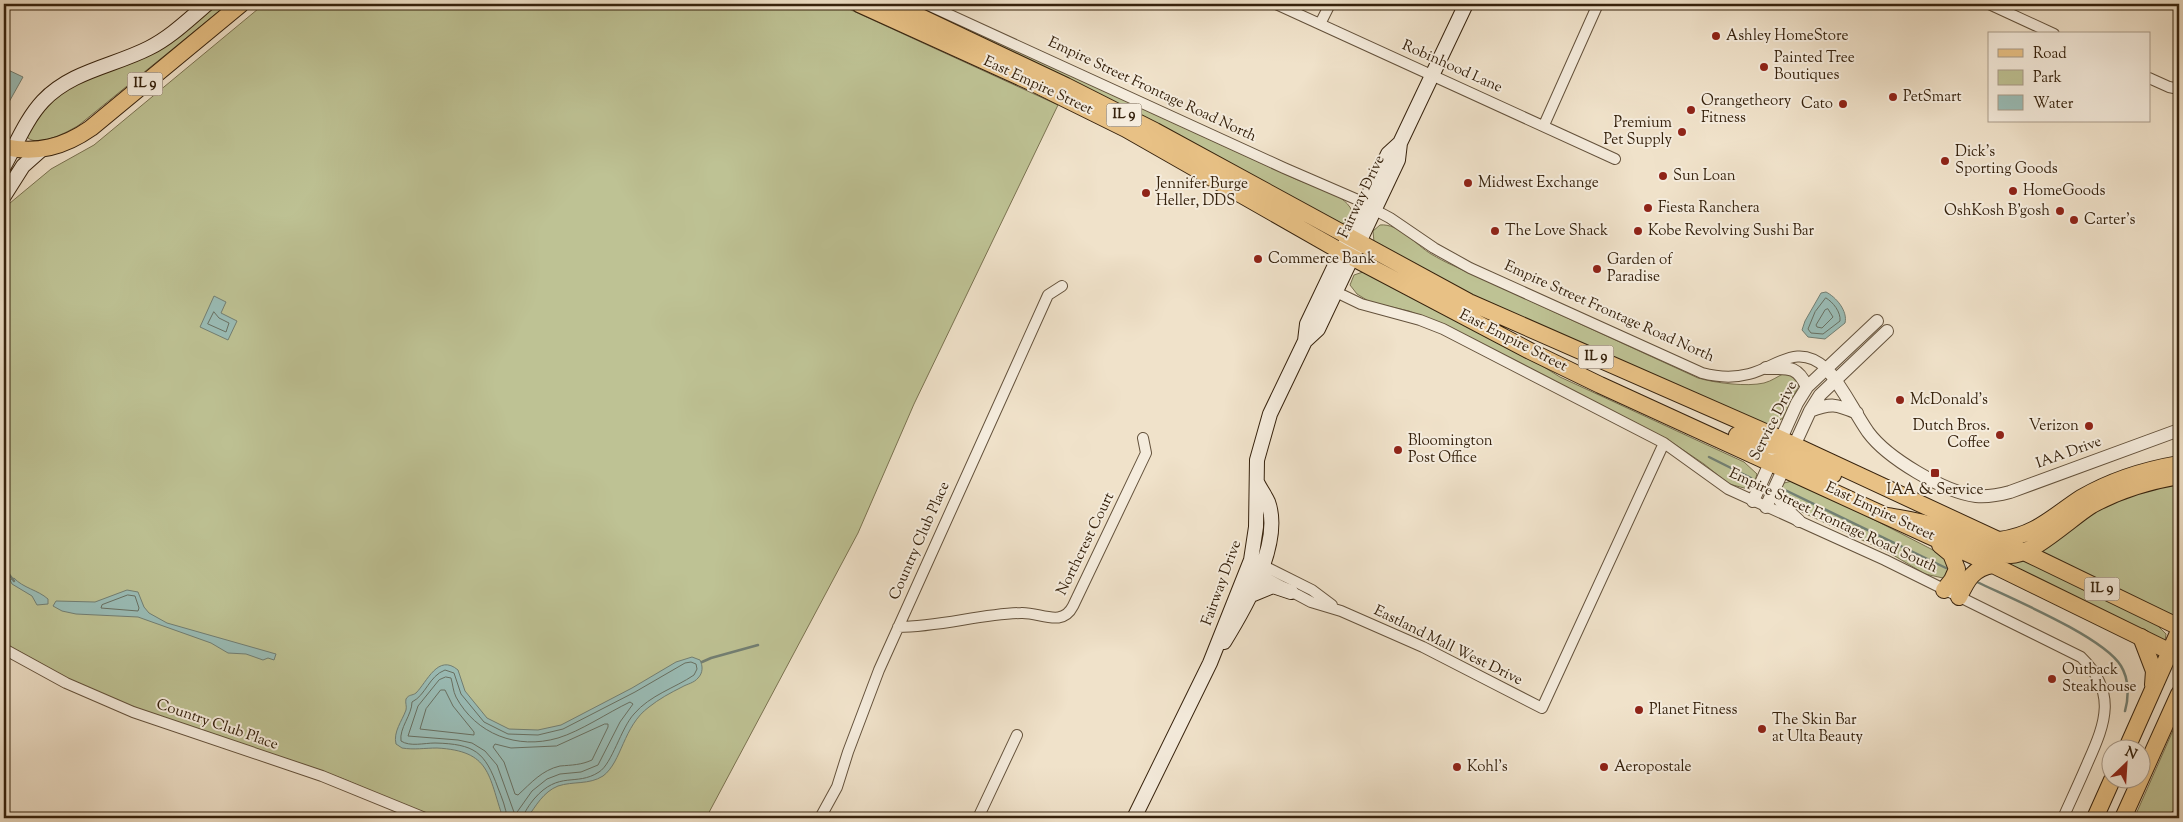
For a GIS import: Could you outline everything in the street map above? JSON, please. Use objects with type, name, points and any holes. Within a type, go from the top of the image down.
[{"type":"main road","points":[[4,166],[9,148],[32,114],[56,89],[94,69],[150,48],[172,34],[207,4]]},
{"type":"main road","name":"IL 9","points":[[9,148],[41,150],[54,148],[74,140],[241,4]]},
{"type":"main road","name":"East Empire Street","points":[[859,4],[1026,80],[1118,125],[1350,247],[1469,302],[1782,454],[1888,516],[2175,654]]},
{"type":"main road","name":"East Empire Street","points":[[893,4],[1138,122],[1530,351],[1600,385],[1782,454],[1915,501],[2179,627]]},
{"type":"main road","name":"Fairway Drive","points":[[1210,663],[1228,613],[1268,544],[1270,514],[1268,503],[1257,482],[1257,460],[1267,422],[1305,341],[1307,324],[1370,207],[1388,154],[1400,143],[1434,75],[1466,4]]},
{"type":"main road","points":[[4,196],[23,166],[41,150]]},
{"type":"main road","name":"Fairway Drive","points":[[1305,341],[1318,329],[1336,292],[1350,247]]},
{"type":"main road","points":[[2000,540],[2016,538],[2032,532],[2081,498],[2113,482],[2150,470],[2179,464]]},
{"type":"main road","points":[[1888,516],[1936,526],[2000,554],[2015,555],[2024,552],[2110,496],[2157,480],[2179,476]]},
{"type":"main road","points":[[1927,534],[1951,554],[1956,565],[1951,593]]},
{"type":"main road","points":[[1951,593],[1981,568],[1993,565]]},
{"type":"main road","name":"Fairway Drive","points":[[1134,818],[1210,663],[1251,594],[1255,567]]},
{"type":"main road","points":[[1251,594],[1273,586],[1291,592]]},
{"type":"main road","points":[[2130,740],[2153,689],[2175,654],[2179,631]]},
{"type":"main road","points":[[2141,638],[2154,671],[2153,689]]},
{"type":"main road","points":[[2123,818],[2179,694]]},
{"type":"main road","points":[[2095,818],[2108,790]]},
{"type":"street","name":"Empire Street Frontage Road North","points":[[926,4],[1370,207],[1390,218],[1440,252],[1470,268],[1691,369],[1714,376],[1730,376],[1751,374],[1795,356],[1814,360],[1826,368],[1836,380],[1868,431],[1889,454],[1924,475],[1968,494]]},
{"type":"street","name":"Robinhood Lane","points":[[1276,4],[1615,159]]},
{"type":"street","points":[[1320,24],[1330,4]]},
{"type":"street","points":[[1544,125],[1598,4]]},
{"type":"street","points":[[1989,4],[2050,32]]},
{"type":"street","points":[[2150,78],[2169,87],[2179,89]]},
{"type":"street","name":"Country Club Place","points":[[820,818],[837,787],[870,694],[898,627],[1048,295],[1062,286]]},
{"type":"street","name":"Empire Street Frontage Road South","points":[[1336,292],[1361,304],[1420,320],[1444,329],[1664,443],[1695,463],[1720,484],[1753,501],[1799,520],[2072,651],[2090,666],[2098,679],[2105,700],[2104,723],[2063,818]]},
{"type":"street","name":"Service Drive","points":[[1766,507],[1774,490],[1797,403],[1807,387],[1877,321]]},
{"type":"street","name":"Service Drive","points":[[1753,501],[1820,395],[1887,331]]},
{"type":"street","points":[[1766,368],[1788,368],[1797,372],[1807,387]]},
{"type":"street","points":[[1810,411],[1827,404],[1840,406],[1857,413]]},
{"type":"street","name":"IAA Drive","points":[[1968,494],[1985,496],[2010,492],[2179,430]]},
{"type":"street","name":"Northcrest Court","points":[[898,627],[918,627],[1020,613],[1040,614],[1055,619],[1066,615],[1073,606],[1146,453],[1143,438]]},
{"type":"street","name":"Eastland Mall West Drive","points":[[1255,567],[1291,592],[1311,602],[1341,611],[1423,647],[1542,708],[1664,443]]},
{"type":"street","points":[[1774,490],[1784,507],[1799,520]]},
{"type":"street","name":"Eastland Mall West Drive","points":[[1255,567],[1312,590],[1341,611]]},
{"type":"street","name":"Country Club Place","points":[[4,649],[66,683],[124,708],[322,776],[425,818]]},
{"type":"street","points":[[978,818],[1018,735]]},
{"type":"green space","points":[[214,4],[228,4],[79,125],[61,135],[46,140],[39,141],[28,138],[27,136],[37,117],[62,91],[155,49]]},
{"type":"green space","points":[[264,4],[838,4],[1058,105],[914,404],[858,533],[706,818],[435,818],[341,778],[139,710],[69,679],[4,643],[4,208],[51,169],[94,145]]},
{"type":"green space","points":[[907,4],[915,4],[1298,180],[1330,192],[1345,201],[1353,214],[1349,221],[1342,224]]},
{"type":"green space","points":[[1380,225],[1394,227],[1425,250],[1447,263],[1698,378],[1722,383],[1749,385],[1767,382],[1785,373],[1795,375],[1799,385],[1783,418],[1772,425],[1767,425],[1467,294],[1374,242],[1373,231]]},
{"type":"green space","points":[[1363,272],[1523,354],[1560,377],[1744,462],[1757,474],[1754,484],[1748,489],[1729,484],[1704,464],[1667,439],[1449,327],[1409,311],[1370,302],[1357,294],[1350,285],[1354,275]]},
{"type":"green space","points":[[1792,481],[1863,514],[1931,549],[1948,559],[1952,570],[1943,578],[1925,574],[1888,552],[1791,507],[1780,491],[1784,483]]},
{"type":"green space","points":[[2179,482],[2179,611],[2176,616],[2112,588],[2040,552],[2081,522],[2114,502]]},
{"type":"green space","points":[[2029,560],[2155,623],[2166,634],[2165,641],[2007,566],[2009,562]]},
{"type":"green space","points":[[2179,717],[2179,813],[2137,817],[2136,814],[2147,790],[2150,790],[2150,782]]},
{"type":"water","points":[[4,68],[23,77],[4,111]]},
{"type":"water","points":[[1826,292],[1834,297],[1843,309],[1845,323],[1825,339],[1808,337],[1802,330],[1805,321],[1821,293]]},
{"type":"water","points":[[214,296],[226,302],[221,313],[237,321],[228,340],[200,327]]},
{"type":"water","points":[[14,578],[48,599],[48,604],[37,605],[32,596],[12,584],[10,580]]},
{"type":"water","points":[[127,590],[138,592],[144,607],[149,613],[167,623],[276,654],[274,660],[268,658],[263,660],[246,654],[228,653],[211,643],[138,617],[76,614],[62,611],[53,606],[56,601],[95,602]]},
{"type":"water","points":[[692,657],[701,662],[700,676],[695,681],[657,701],[640,715],[628,733],[615,762],[603,776],[592,781],[558,786],[540,800],[527,818],[503,818],[485,768],[478,760],[468,754],[437,748],[402,748],[396,744],[397,731],[406,710],[406,699],[408,696],[416,693],[434,671],[445,665],[458,670],[465,691],[487,718],[509,729],[538,730],[561,725],[632,688],[676,662]]},
{"type":"waterway","points":[[1709,457],[1751,478]]},
{"type":"waterway","points":[[1785,490],[1946,568]]},
{"type":"waterway","points":[[4,568],[14,581]]},
{"type":"waterway","points":[[1977,582],[2055,619],[2096,643],[2111,655],[2121,666],[2126,677],[2128,694],[2125,711]]},
{"type":"waterway","points":[[702,662],[758,645]]},
{"type":"place","name":"Ashley HomeStore","points":[[1716,36]]},
{"type":"place","name":"Painted Tree Boutiques","points":[[1764,67]]},
{"type":"place","name":"PetSmart","points":[[1893,97]]},
{"type":"place","name":"Cato","points":[[1843,104]]},
{"type":"place","name":"Orangetheory Fitness","points":[[1691,110]]},
{"type":"place","name":"Premium Pet Supply","points":[[1682,132]]},
{"type":"place","name":"Dick's Sporting Goods","points":[[1945,161]]},
{"type":"place","name":"Sun Loan","points":[[1663,176]]},
{"type":"place","name":"Midwest Exchange","points":[[1468,183]]},
{"type":"place","name":"HomeGoods","points":[[2013,191]]},
{"type":"place","name":"Jennifer Burge Heller, DDS","points":[[1146,193]]},
{"type":"place","name":"Fiesta Ranchera","points":[[1648,208]]},
{"type":"place","name":"OshKosh B'gosh","points":[[2060,211]]},
{"type":"place","name":"Carter's","points":[[2074,220]]},
{"type":"place","name":"The Love Shack","points":[[1495,231]]},
{"type":"place","name":"Kobe Revolving Sushi Bar","points":[[1638,231]]},
{"type":"place","name":"Commerce Bank","points":[[1258,259]]},
{"type":"place","name":"Garden of Paradise","points":[[1597,269]]},
{"type":"place","name":"McDonald's","points":[[1900,400]]},
{"type":"place","name":"Verizon","points":[[2089,426]]},
{"type":"place","name":"Dutch Bros. Coffee","points":[[2000,435]]},
{"type":"place","name":"Bloomington Post Office","points":[[1398,450]]},
{"type":"place","name":"IAA & Service","points":[[1935,473]]},
{"type":"place","name":"Outback Steakhouse","points":[[2052,679]]},
{"type":"place","name":"Planet Fitness","points":[[1639,710]]},
{"type":"place","name":"The Skin Bar at Ulta Beauty","points":[[1762,729]]},
{"type":"place","name":"Kohl's","points":[[1457,767]]},
{"type":"place","name":"Aeropostale","points":[[1604,767]]}]
